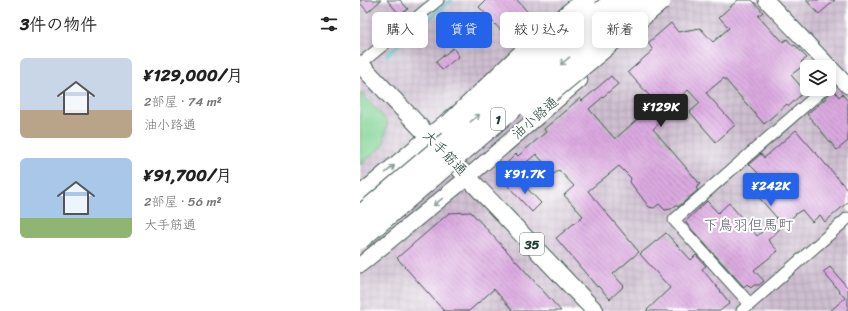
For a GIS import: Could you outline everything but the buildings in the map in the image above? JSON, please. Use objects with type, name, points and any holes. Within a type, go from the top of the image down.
[{"type":"highway","points":[[368,209],[467,107],[532,45],[586,0]]},
{"type":"highway","name":"1","points":[[360,238],[368,209],[615,0]]},
{"type":"highway","name":"1","points":[[368,209],[638,0]]},
{"type":"highway","points":[[368,209],[464,163],[661,0]]},
{"type":"main road","name":"大手筋通","points":[[360,64],[595,311]]},
{"type":"street","points":[[360,64],[438,0]]},
{"type":"street","points":[[368,209],[428,136],[591,0]]},
{"type":"street","name":"油小路通","points":[[360,265],[468,177],[672,0]]},
{"type":"street","points":[[766,0],[839,82]]},
{"type":"street","points":[[816,96],[674,220],[746,308],[848,218]]},
{"type":"shaded area","points":[[360,0],[848,0],[848,311],[360,311]]},
{"type":"green space","points":[[360,92],[387,121],[384,145],[360,165]]},
{"type":"waterway","points":[[387,55],[451,0]]},
{"type":"district","name":"下鳥羽但馬町","points":[[748,225]]}]
